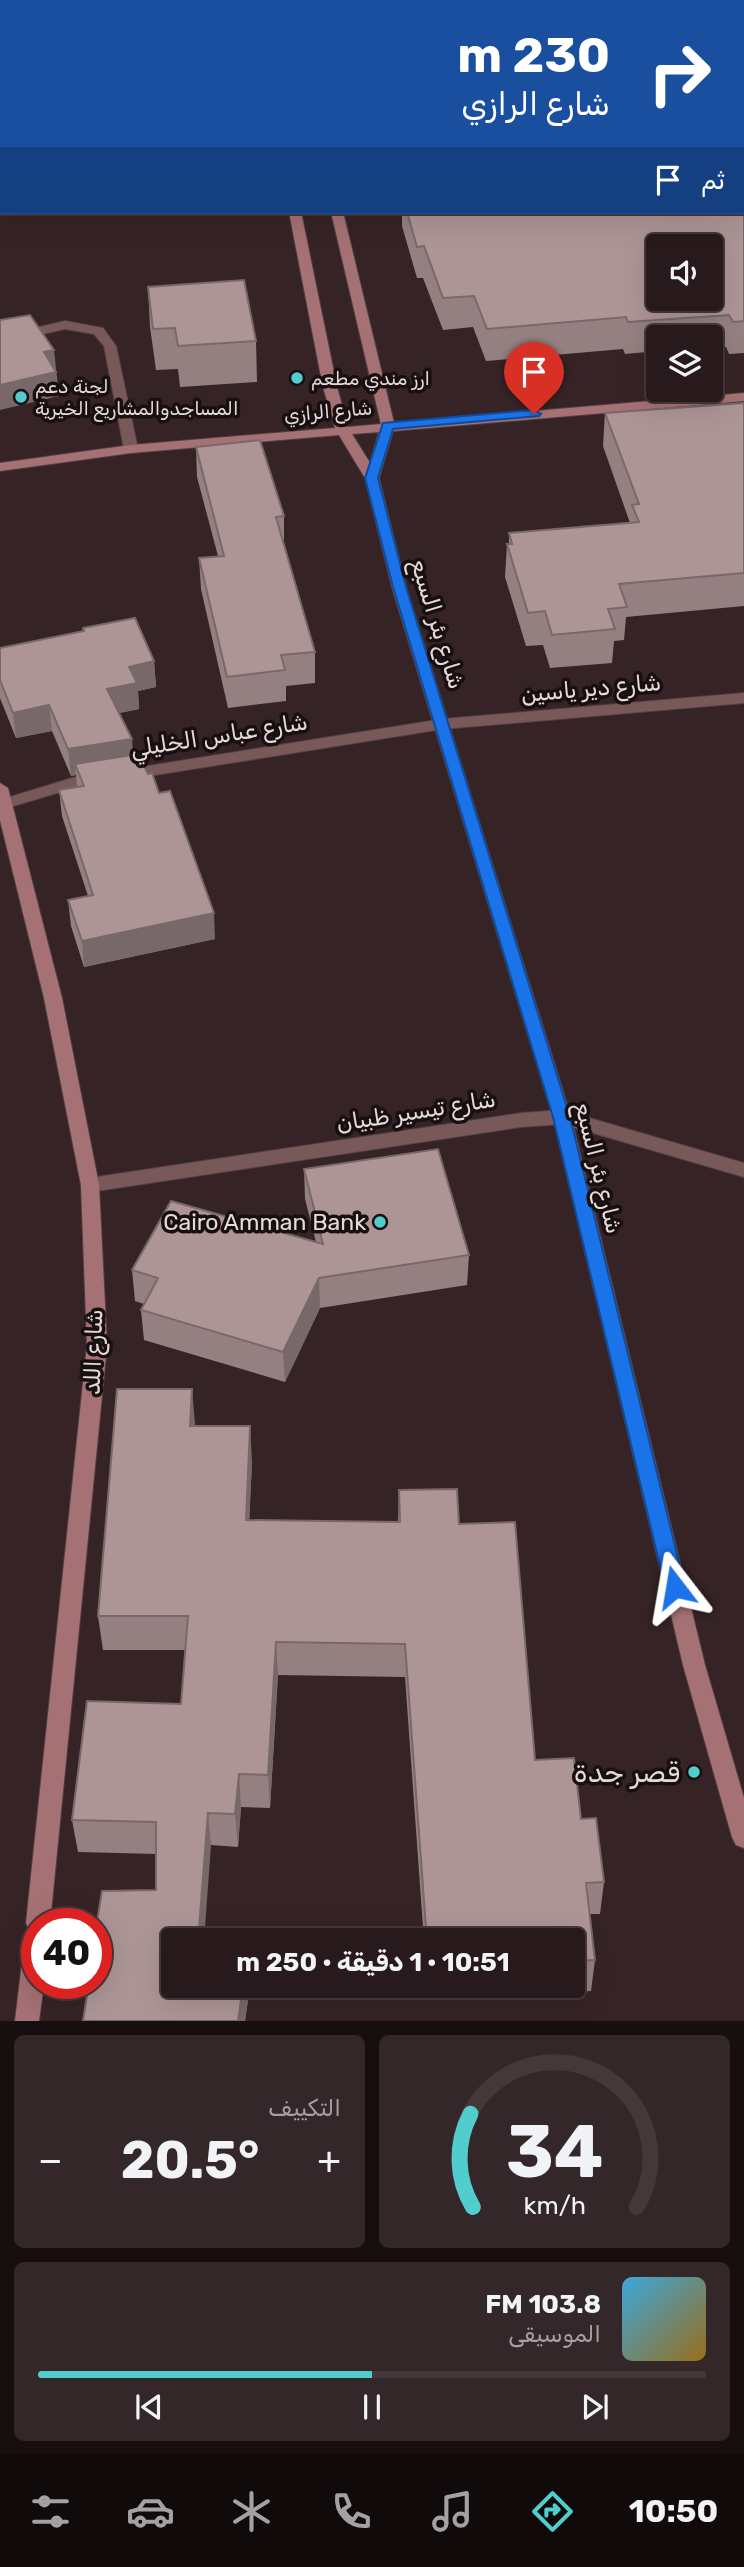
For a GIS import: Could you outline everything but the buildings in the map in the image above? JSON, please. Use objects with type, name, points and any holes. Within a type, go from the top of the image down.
[{"type":"street","name":"شارع بئر السبع","points":[[295,214],[330,387],[342,429],[372,478],[399,587],[562,1117],[694,1665],[744,1837]]},
{"type":"street","points":[[337,214],[388,425],[372,478]]},
{"type":"street","points":[[0,340],[65,326],[98,331],[110,346],[131,449]]},
{"type":"street","name":"شارع الرازي","points":[[0,467],[131,449],[342,429],[744,397]]},
{"type":"street","name":"شارع دير ياسين","points":[[443,724],[744,698]]},
{"type":"street","name":"شارع عباس الخليلي","points":[[2,798],[126,773],[443,724]]},
{"type":"street","name":"شارع اللد","points":[[2,798],[53,998],[90,1185],[97,1345],[40,1908]]},
{"type":"street","name":"شارع تيسير ظبيان","points":[[90,1185],[521,1120],[562,1117],[744,1170]]},
{"type":"street","points":[[27,2021],[30,1999]]},
{"type":"place","name":"ارز مندي مطعم","points":[[297,378]]},
{"type":"place","name":"لجنة دعم المساجدوالمشاريع الخيرية","points":[[21,397]]},
{"type":"place","name":"Cairo Amman Bank","points":[[380,1222]]},
{"type":"place","name":"قصر جدة","points":[[694,1772]]},
{"type":"route","points":[[534,414],[388,425],[372,478],[399,587],[500,908],[562,1117],[675,1587]]}]
